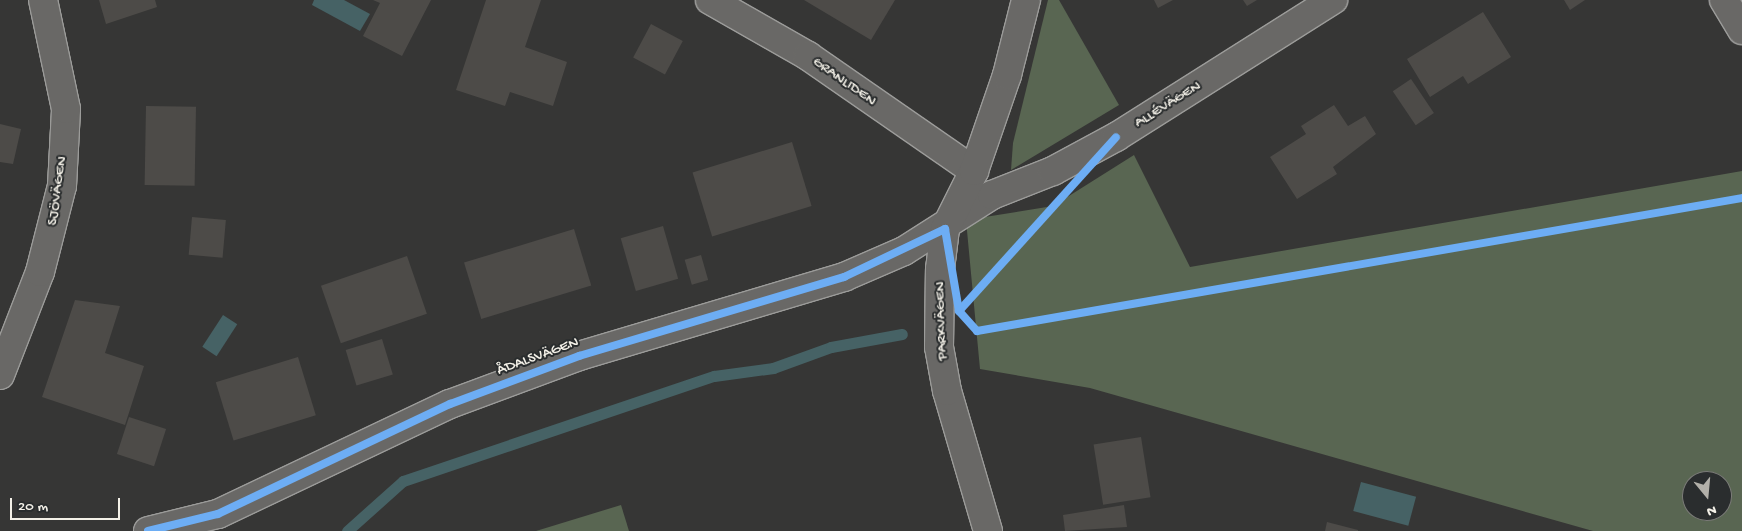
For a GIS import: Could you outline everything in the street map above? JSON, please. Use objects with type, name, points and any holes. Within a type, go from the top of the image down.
[{"type":"street","name":"SJÖVÄGEN","points":[[0,374],[40,272],[62,186],[66,109],[44,0]]},
{"type":"street","name":"GRANLIDEN","points":[[710,0],[808,56],[974,171]]},
{"type":"street","name":"PARKVÄGEN","points":[[988,531],[953,422],[939,347],[945,229],[974,171],[1007,75],[1026,0]]},
{"type":"street","name":"ALLÉVÄGEN","points":[[945,229],[992,195],[1053,171],[1116,138],[1333,0]]},
{"type":"street","points":[[1724,0],[1742,30]]},
{"type":"street","name":"ÅDALSVÄGEN","points":[[148,531],[218,514],[450,404],[579,356],[844,277],[945,229]]},
{"type":"green space","points":[[1048,0],[1059,0],[1119,105],[1011,170],[1013,143]]},
{"type":"green space","points":[[1134,155],[1190,267],[1742,171],[1742,531],[1593,531],[1090,388],[980,369],[966,220],[1053,206]]},
{"type":"green space","points":[[621,505],[629,531],[536,531]]},
{"type":"water","points":[[314,0],[344,0],[370,14],[360,31],[312,5]]},
{"type":"water","points":[[223,315],[237,324],[217,356],[202,347]]},
{"type":"water","points":[[1361,482],[1416,497],[1408,526],[1353,511]]},
{"type":"building","points":[[99,0],[155,0],[157,7],[106,24]]},
{"type":"building","points":[[373,0],[431,0],[402,56],[363,36],[380,3]]},
{"type":"building","points":[[486,0],[541,0],[525,47],[567,62],[553,106],[510,92],[505,106],[456,90]]},
{"type":"building","points":[[804,0],[895,0],[871,40]]},
{"type":"building","points":[[1154,0],[1173,0],[1158,8]]},
{"type":"building","points":[[1243,0],[1257,0],[1247,6]]},
{"type":"building","points":[[1564,0],[1585,0],[1570,10]]},
{"type":"building","points":[[1483,12],[1511,57],[1468,84],[1463,76],[1430,97],[1407,59]]},
{"type":"building","points":[[651,24],[683,41],[665,74],[633,58]]},
{"type":"building","points":[[1411,79],[1434,113],[1416,125],[1393,91]]},
{"type":"building","points":[[1334,105],[1348,126],[1365,116],[1376,134],[1333,167],[1337,174],[1297,199],[1270,157],[1306,134],[1301,126]]},
{"type":"building","points":[[146,106],[196,107],[195,186],[145,185]]},
{"type":"building","points":[[0,124],[21,129],[13,164],[0,162]]},
{"type":"building","points":[[792,142],[812,206],[712,236],[693,172]]},
{"type":"building","points":[[192,217],[226,220],[223,258],[189,255]]},
{"type":"building","points":[[663,226],[678,279],[636,291],[621,238]]},
{"type":"building","points":[[574,229],[591,285],[481,319],[464,263]]},
{"type":"building","points":[[701,255],[708,280],[692,285],[685,260]]},
{"type":"building","points":[[407,256],[427,314],[341,343],[321,286]]},
{"type":"building","points":[[75,300],[120,306],[105,353],[144,366],[125,425],[42,397]]},
{"type":"building","points":[[382,339],[393,374],[356,385],[346,350]]},
{"type":"building","points":[[298,357],[316,415],[234,440],[216,382]]},
{"type":"building","points":[[129,417],[166,429],[154,466],[117,454]]},
{"type":"building","points":[[1141,437],[1151,497],[1103,505],[1094,445]]},
{"type":"building","points":[[1124,505],[1127,527],[1065,531],[1063,515]]},
{"type":"building","points":[[1327,522],[1358,530],[1358,531],[1325,531]]},
{"type":"waterway","points":[[347,531],[403,481],[714,376],[773,368],[831,347],[902,334]]},
{"type":"cycle path","points":[[959,311],[1116,137]]},
{"type":"cycle path","points":[[148,531],[218,514],[450,404],[579,356],[844,277],[945,229],[959,311],[977,331],[1742,198]]}]
